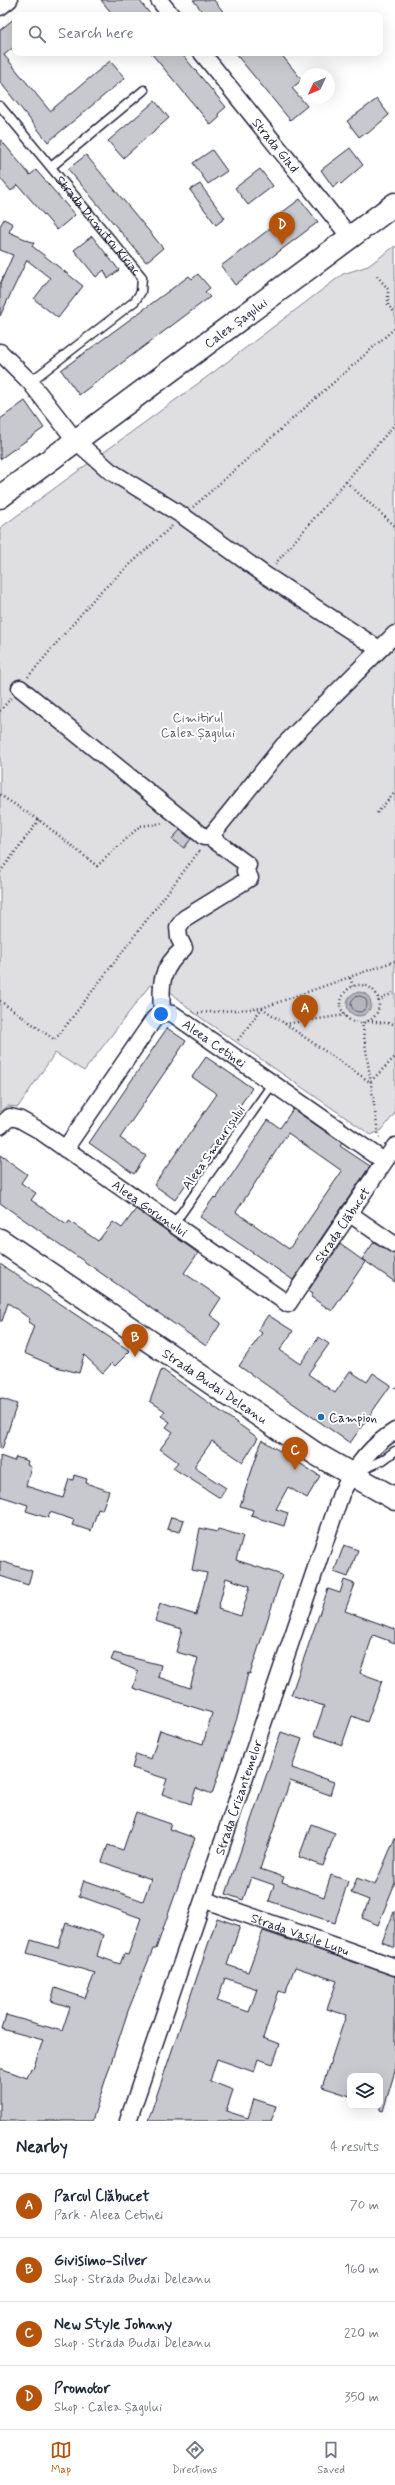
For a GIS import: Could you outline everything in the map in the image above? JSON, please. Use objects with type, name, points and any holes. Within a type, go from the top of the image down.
[{"type":"main road","name":"Calea Șagului","points":[[0,497],[395,204]]},
{"type":"main road","name":"Strada Budai Deleanu","points":[[0,1240],[316,1454],[395,1499]]},
{"type":"street","points":[[0,7],[9,0]]},
{"type":"street","points":[[159,0],[169,12]]},
{"type":"street","name":"Strada Glad","points":[[204,56],[350,237]]},
{"type":"street","points":[[0,352],[30,382],[76,441],[110,471],[183,516],[265,576],[379,649]]},
{"type":"street","points":[[210,837],[282,746],[395,634]]},
{"type":"street","points":[[20,688],[204,837],[210,837],[248,865],[245,871],[250,878],[185,918],[178,927],[179,938],[184,948],[169,961],[160,989],[168,1013],[154,1020],[65,1149]]},
{"type":"street","name":"Aleea Cetinei","points":[[168,1013],[273,1083],[384,1160]]},
{"type":"street","name":"Aleea Gorunului","points":[[5,1122],[18,1119],[65,1149],[288,1304]]},
{"type":"street","name":"Strada Clăbucet","points":[[288,1304],[350,1214],[384,1160],[395,1146]]},
{"type":"street","points":[[350,1214],[395,1245]]},
{"type":"street","name":"Strada Crizantemelor","points":[[128,2121],[205,1900],[341,1494],[351,1475],[374,1446],[395,1431]]},
{"type":"street","name":"Strada Vasile Lupu","points":[[205,1900],[395,1967]]},
{"type":"lane","points":[[51,167],[144,90]]},
{"type":"lane","name":"Strada Dumitru Kiriac","points":[[1,109],[142,276],[141,292],[135,301],[30,382]]},
{"type":"lane","name":"Aleea Smeurișului","points":[[173,1225],[273,1083]]},
{"type":"lane","points":[[351,1475],[383,1460],[395,1451]]},
{"type":"path","points":[[378,276],[388,289],[388,305],[395,313]]},
{"type":"path","points":[[265,576],[395,424]]},
{"type":"path","points":[[346,482],[395,526]]},
{"type":"path","points":[[377,813],[395,792]]},
{"type":"path","points":[[0,795],[39,820],[97,866],[140,826],[163,824],[172,812]]},
{"type":"path","points":[[0,872],[39,820]]},
{"type":"path","points":[[0,1001],[55,1040],[210,837]]},
{"type":"path","points":[[168,1013],[262,1008],[395,961]]},
{"type":"path","points":[[350,978],[353,986]]},
{"type":"path","points":[[367,1021],[377,1010],[378,1000],[369,987],[353,986],[344,993],[342,999],[342,1010],[345,1015],[350,1019],[362,1022],[367,1021],[395,1024]]},
{"type":"path","points":[[378,1000],[395,992]]},
{"type":"path","points":[[262,1008],[370,1082]]},
{"type":"path","points":[[238,1040],[262,1008]]},
{"type":"path","points":[[285,1024],[345,1015]]},
{"type":"path","points":[[362,1022],[377,1133],[384,1160]]},
{"type":"path","points":[[370,1082],[395,1056]]},
{"type":"green space","name":"Cimitirul Calea Șagului","points":[[395,246],[395,1113],[382,1130],[371,1135],[194,1013],[172,993],[150,985],[84,1071],[55,1053],[18,1107],[8,1106],[0,1112],[0,528],[211,374],[343,274],[368,266]]},
{"type":"water","points":[[359,992],[368,995],[371,1004],[368,1013],[359,1016],[350,1013],[347,1004],[350,995]]},
{"type":"building","points":[[101,0],[139,0],[149,12],[111,12]]},
{"type":"building","points":[[193,0],[214,0],[224,12],[203,12]]},
{"type":"building","points":[[12,20],[12,48],[4,55],[50,111],[110,61],[125,78],[48,142],[0,82],[0,30]]},
{"type":"building","points":[[154,56],[184,56],[226,107],[218,114],[220,117],[211,125]]},
{"type":"building","points":[[237,56],[282,56],[299,76],[299,82],[292,88],[299,96],[299,104],[305,104],[307,106],[290,120]]},
{"type":"building","points":[[377,99],[389,115],[367,134],[366,132],[359,137],[347,121]]},
{"type":"building","points":[[155,101],[169,118],[123,158],[108,141]]},
{"type":"building","points":[[0,139],[30,175],[36,170],[75,215],[57,230],[18,185],[11,191],[0,178]]},
{"type":"building","points":[[350,148],[363,165],[341,184],[339,182],[333,187],[321,170]]},
{"type":"building","points":[[212,150],[227,171],[208,184],[193,163]]},
{"type":"building","points":[[86,155],[163,248],[146,262],[68,169]]},
{"type":"building","points":[[260,169],[273,186],[248,205],[235,188]]},
{"type":"building","points":[[200,184],[225,218],[216,225],[190,190]]},
{"type":"building","points":[[300,199],[318,222],[235,285],[221,266],[284,218],[280,214]]},
{"type":"building","points":[[4,219],[13,224],[9,232],[34,243],[32,246],[83,286],[58,318],[34,299],[50,278],[27,260],[0,316],[0,284],[13,255],[0,250],[0,226]]},
{"type":"building","points":[[92,236],[119,270],[108,279],[104,270],[96,277],[74,250]]},
{"type":"building","points":[[198,274],[210,288],[205,292],[210,297],[79,395],[61,370],[189,276],[192,279]]},
{"type":"building","points":[[25,401],[44,428],[0,459],[0,419]]},
{"type":"building","points":[[180,830],[191,839],[184,848],[172,839]]},
{"type":"building","points":[[167,1028],[186,1041],[120,1138],[146,1156],[134,1174],[89,1143]]},
{"type":"building","points":[[206,1057],[252,1088],[175,1200],[154,1185],[217,1094],[192,1077]]},
{"type":"building","points":[[293,1109],[342,1143],[340,1146],[370,1166],[293,1280],[200,1217],[214,1197],[216,1199],[268,1120],[280,1128]],"holes":[[[288,1133],[342,1171],[289,1249],[236,1212]]]},
{"type":"building","points":[[0,1155],[27,1174],[21,1183],[36,1193],[31,1200],[67,1225],[69,1221],[98,1241],[113,1222],[122,1228],[136,1209],[198,1253],[184,1273],[221,1298],[210,1315],[221,1323],[206,1346],[0,1203]]},
{"type":"building","points":[[374,1242],[395,1254],[395,1282],[362,1259]]},
{"type":"building","points":[[340,1244],[365,1262],[332,1311],[311,1297],[313,1294],[308,1291]]},
{"type":"building","points":[[0,1264],[130,1351],[115,1366],[112,1363],[103,1373],[84,1355],[79,1373],[56,1367],[24,1353],[34,1326],[28,1322],[30,1319],[8,1303],[2,1321],[0,1321]]},
{"type":"building","points":[[268,1315],[293,1331],[280,1350],[300,1364],[319,1337],[329,1344],[308,1374],[335,1393],[350,1371],[367,1382],[373,1373],[391,1385],[350,1443],[239,1366],[262,1333],[258,1330]]},
{"type":"building","points":[[163,1370],[258,1438],[243,1462],[212,1441],[195,1465],[195,1468],[226,1488],[220,1498],[173,1468],[178,1462],[160,1449],[173,1432],[166,1427],[170,1422],[161,1416],[165,1411],[150,1401],[161,1371]]},
{"type":"building","points":[[0,1398],[17,1404],[2,1449],[0,1449]]},
{"type":"building","points":[[262,1440],[320,1476],[307,1498],[288,1487],[276,1509],[288,1513],[284,1526],[251,1516],[253,1510],[240,1506]]},
{"type":"building","points":[[0,1456],[14,1461],[16,1457],[28,1461],[27,1465],[31,1467],[26,1486],[63,1498],[69,1479],[73,1480],[74,1475],[87,1479],[86,1483],[109,1491],[102,1510],[98,1509],[91,1531],[72,1525],[74,1520],[50,1512],[48,1518],[26,1511],[28,1505],[0,1496]]},
{"type":"building","points":[[171,1517],[184,1520],[180,1532],[167,1529]]},
{"type":"building","points":[[200,1528],[217,1532],[218,1529],[243,1536],[236,1560],[282,1575],[250,1674],[248,1673],[238,1715],[212,1794],[196,1788],[191,1804],[162,1794],[167,1779],[132,1768],[136,1754],[151,1759],[160,1730],[203,1744],[212,1713],[133,1688],[138,1671],[111,1660],[114,1653],[161,1665],[158,1677],[190,1688],[198,1658],[176,1652],[182,1629],[155,1621],[160,1604],[196,1615],[207,1573],[192,1570]],"holes":[[[226,1578],[250,1586],[241,1616],[218,1609]]]},
{"type":"building","points":[[344,1545],[358,1550],[348,1577],[334,1572]]},
{"type":"building","points":[[0,1561],[32,1571],[28,1585],[0,1576]]},
{"type":"building","points":[[344,1580],[355,1584],[345,1611],[395,1629],[395,1643],[373,1635],[360,1673],[382,1681],[367,1722],[352,1716],[342,1745],[314,1735],[324,1706],[291,1695],[328,1589],[340,1593]]},
{"type":"building","points":[[281,1732],[302,1739],[292,1768],[334,1782],[330,1795],[290,1781],[260,1869],[284,1877],[282,1882],[324,1897],[331,1875],[348,1881],[335,1923],[269,1901],[274,1885],[251,1877],[243,1900],[226,1894]]},
{"type":"building","points":[[136,1812],[171,1824],[169,1829],[195,1838],[156,1949],[153,1949],[128,2011],[92,2121],[0,2121],[0,2068],[27,2078],[31,2068],[33,2069],[43,2040],[2,2029],[6,2015],[62,2031],[70,2007],[51,2001],[55,1988],[85,1998],[95,1973],[27,1953],[31,1940],[58,1948],[66,1923],[103,1935],[97,1956],[120,1964],[124,1954],[128,1955],[141,1918],[79,1896],[84,1880],[143,1901],[151,1879],[102,1862],[108,1845],[123,1850]]},
{"type":"building","points":[[311,1824],[335,1833],[323,1866],[299,1857]]},
{"type":"building","points":[[395,1838],[395,1883],[378,1925],[362,1918],[369,1900],[351,1893],[357,1878],[375,1885]]},
{"type":"building","points":[[395,1912],[395,1948],[382,1942]]},
{"type":"building","points":[[217,1918],[240,1926],[227,1965],[248,1972],[263,1931],[395,1976],[395,2071],[383,2111],[380,2109],[383,2109],[383,2073],[347,2073],[347,2095],[322,2087],[346,2015],[327,2009],[337,1981],[295,1967],[285,1993],[279,1991],[263,2038],[280,2044],[273,2064],[258,2059],[254,2072],[217,2059],[210,2081],[233,2090],[226,2111],[248,2118],[254,2099],[276,2106],[271,2121],[148,2121]],"holes":[[[225,1978],[257,1989],[249,2012],[217,2001]]]},
{"type":"place","name":"Promotor","points":[[282,245]]},
{"type":"place","name":"Parcul Clăbucet","points":[[305,1028]]},
{"type":"place","name":"Givisimo-Silver","points":[[135,1357]]},
{"type":"place","name":"Campion","points":[[321,1417]]},
{"type":"place","name":"New Style Johnny","points":[[295,1470]]}]
